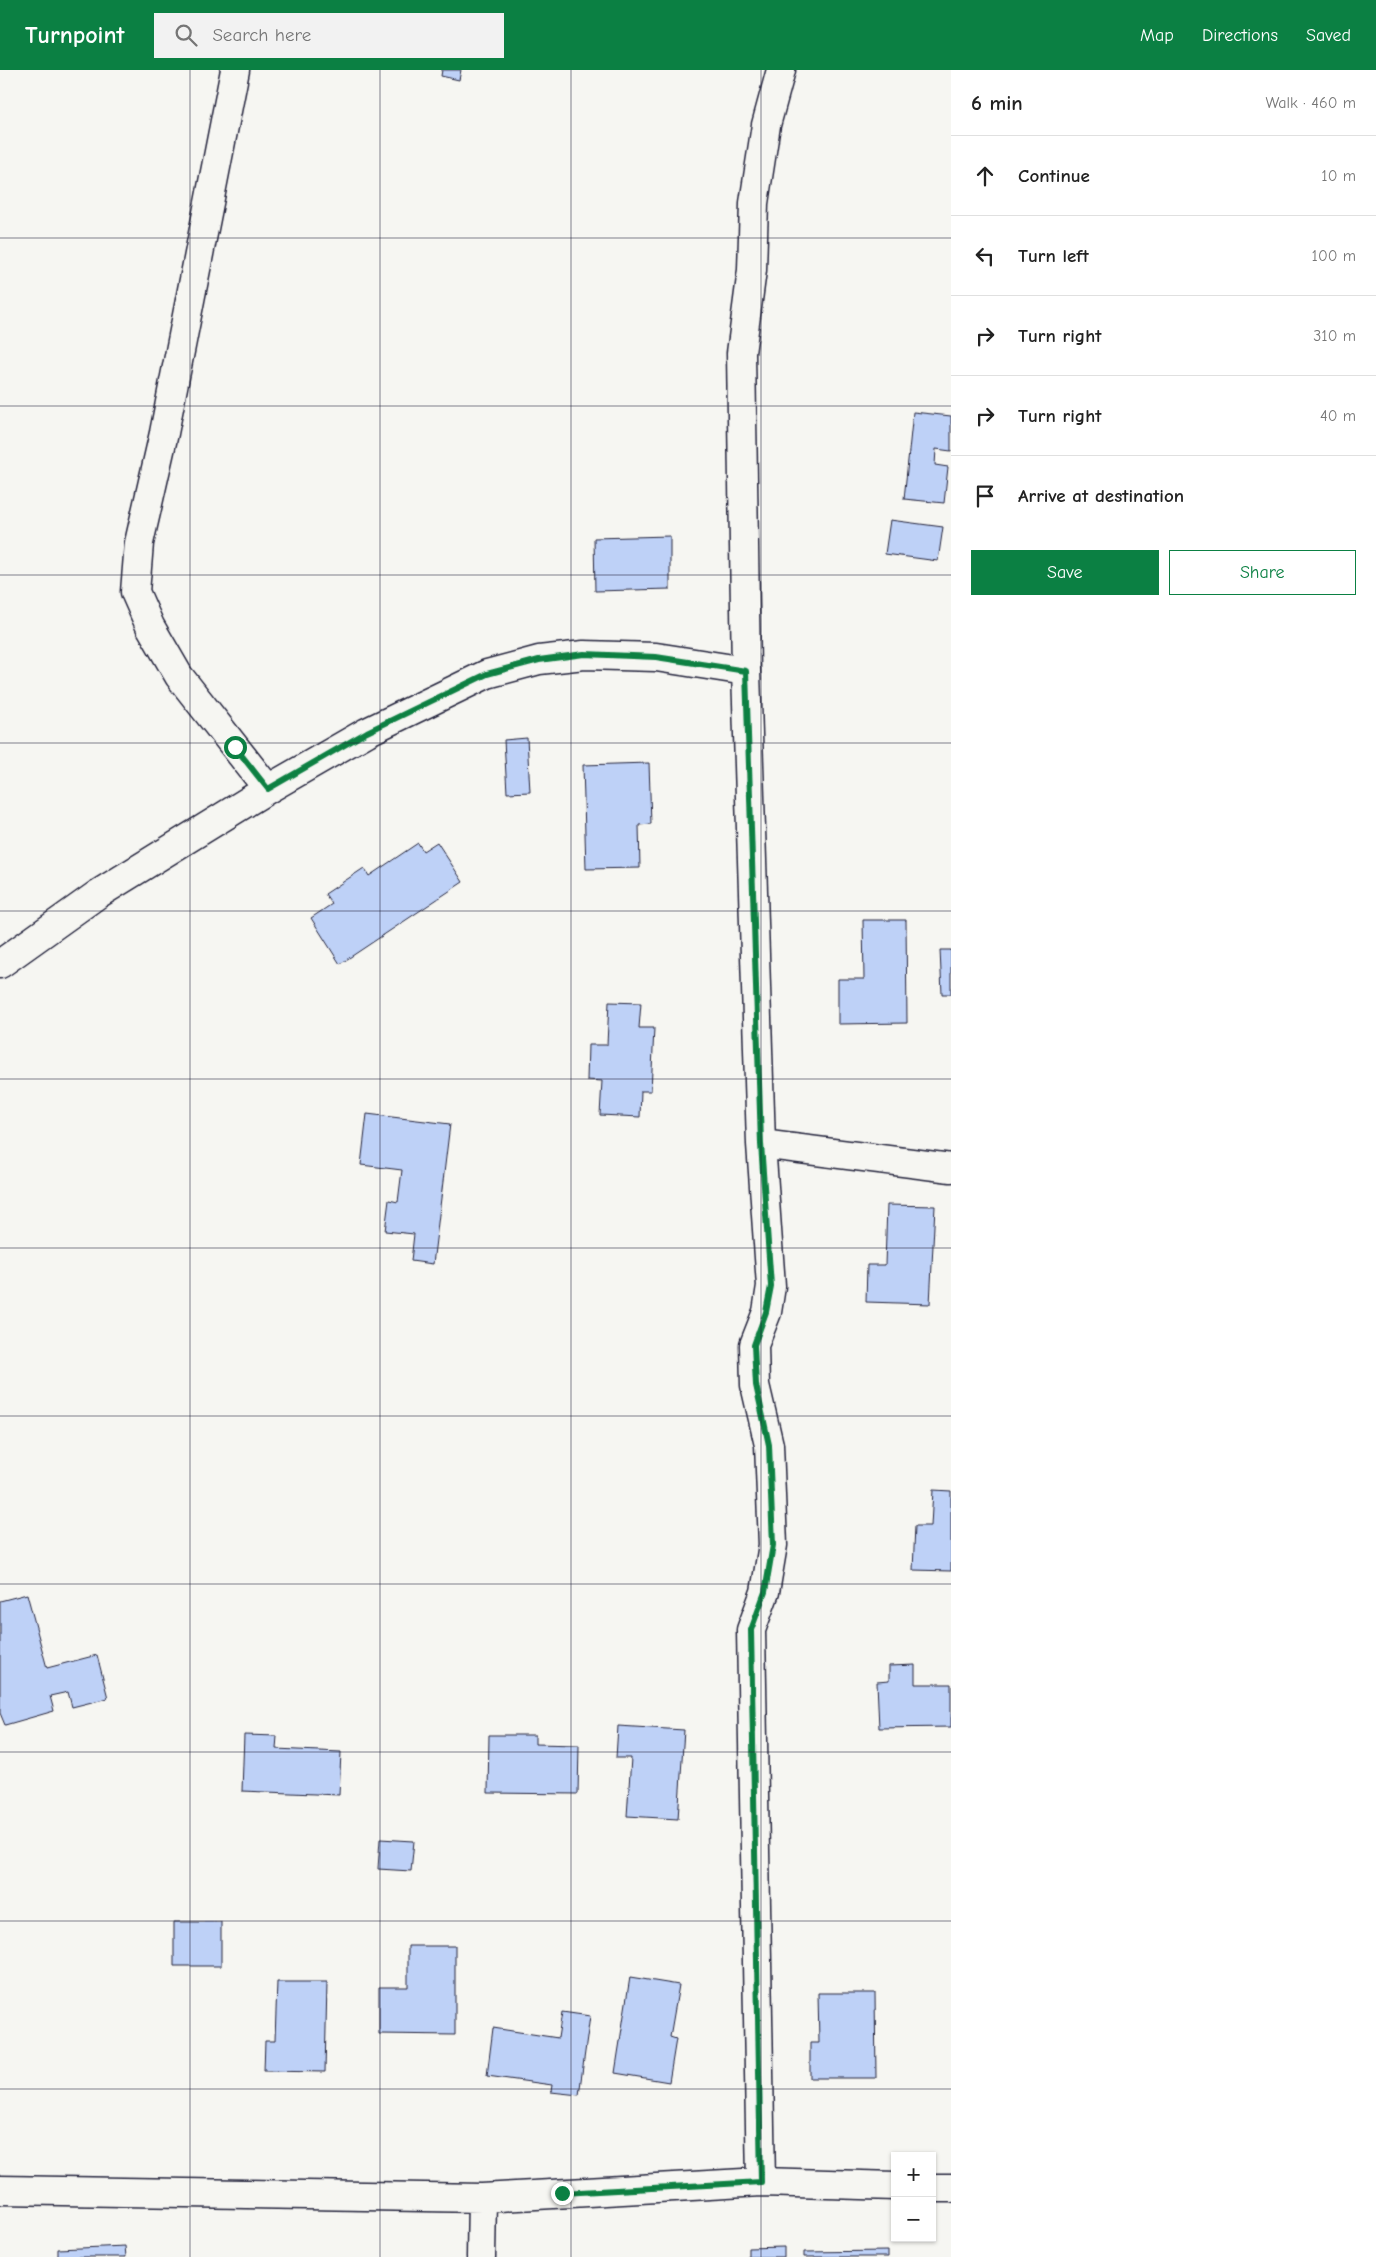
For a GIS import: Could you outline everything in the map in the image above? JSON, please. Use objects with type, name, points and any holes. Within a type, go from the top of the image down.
[{"type":"street","points":[[235,70],[164,433],[139,544],[135,592],[150,626],[179,676],[268,789]]},
{"type":"street","points":[[761,2182],[751,1630],[765,1592],[773,1545],[769,1445],[756,1385],[754,1345],[766,1312],[771,1286],[761,1144],[746,671],[741,353],[752,270],[754,203],[766,125],[781,70]]},
{"type":"street","points":[[0,964],[98,894],[268,789],[367,732],[487,674],[539,660],[584,654],[656,657],[746,671]]},
{"type":"street","points":[[761,1144],[951,1168]]},
{"type":"street","points":[[0,2190],[482,2198],[761,2182],[891,2186]]},
{"type":"street","points":[[936,2188],[951,2188]]},
{"type":"street","points":[[481,2257],[482,2198]]},
{"type":"building","points":[[442,70],[461,70],[459,80],[441,76]]},
{"type":"building","points":[[913,412],[951,416],[951,451],[936,449],[935,465],[948,467],[944,503],[904,499]]},
{"type":"building","points":[[890,520],[943,527],[938,561],[885,554]]},
{"type":"building","points":[[670,536],[670,589],[595,591],[594,538]]},
{"type":"building","points":[[527,738],[530,792],[507,793],[504,740]]},
{"type":"building","points":[[649,763],[651,824],[639,825],[640,868],[586,869],[583,765]]},
{"type":"building","points":[[437,842],[463,882],[340,964],[311,918],[332,904],[325,894],[364,868],[369,876],[418,843],[423,851]]},
{"type":"building","points":[[863,920],[906,920],[907,1023],[838,1024],[838,979],[864,979]]},
{"type":"building","points":[[940,950],[951,950],[951,994],[942,994]]},
{"type":"building","points":[[609,1002],[641,1003],[639,1028],[654,1028],[651,1091],[641,1091],[640,1117],[600,1115],[602,1081],[587,1080],[588,1045],[607,1045]]},
{"type":"building","points":[[367,1114],[450,1124],[433,1264],[411,1261],[414,1234],[385,1231],[389,1200],[398,1202],[402,1170],[361,1165]]},
{"type":"building","points":[[887,1205],[935,1206],[930,1304],[866,1302],[867,1265],[885,1265]]},
{"type":"building","points":[[933,1490],[951,1491],[951,1571],[913,1570],[915,1526],[931,1526]]},
{"type":"building","points":[[27,1594],[47,1668],[97,1655],[108,1698],[72,1707],[68,1692],[50,1696],[54,1711],[5,1725],[0,1713],[0,1601]]},
{"type":"building","points":[[915,1665],[915,1684],[951,1684],[951,1727],[879,1728],[877,1682],[889,1681],[889,1666]]},
{"type":"building","points":[[618,1726],[684,1730],[678,1819],[627,1816],[631,1758],[616,1758]]},
{"type":"building","points":[[244,1735],[277,1736],[276,1749],[341,1752],[339,1795],[242,1791]]},
{"type":"building","points":[[489,1735],[535,1735],[535,1744],[579,1745],[578,1794],[488,1793]]},
{"type":"building","points":[[380,1839],[414,1841],[411,1871],[378,1869]]},
{"type":"building","points":[[174,1922],[221,1922],[221,1966],[174,1966]]},
{"type":"building","points":[[408,1946],[455,1946],[455,2035],[379,2034],[379,1987],[408,1987]]},
{"type":"building","points":[[630,1977],[679,1985],[670,2037],[676,2039],[669,2082],[615,2073]]},
{"type":"building","points":[[277,1982],[327,1982],[325,2072],[264,2071],[265,2041],[275,2041]]},
{"type":"building","points":[[818,1993],[875,1993],[876,2078],[810,2078],[810,2043],[819,2043]]},
{"type":"building","points":[[562,2012],[590,2016],[579,2095],[551,2092],[552,2085],[487,2076],[493,2028],[558,2038]]},
{"type":"building","points":[[125,2246],[126,2257],[58,2257],[58,2249]]},
{"type":"building","points":[[784,2247],[784,2257],[748,2257],[748,2248]]},
{"type":"building","points":[[888,2251],[888,2257],[804,2257],[804,2252]]},
{"type":"route","points":[[235,747],[268,789],[367,732],[487,674],[539,660],[584,654],[656,657],[746,671],[761,1144],[771,1286],[766,1312],[754,1345],[756,1385],[769,1445],[773,1545],[765,1592],[751,1630],[761,2182],[562,2193]]}]
